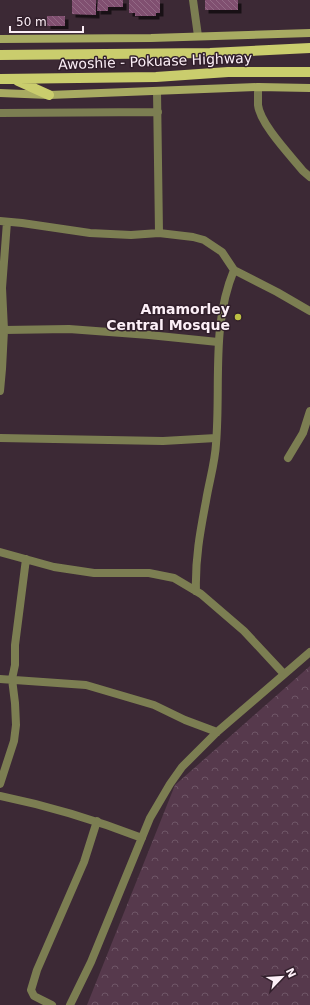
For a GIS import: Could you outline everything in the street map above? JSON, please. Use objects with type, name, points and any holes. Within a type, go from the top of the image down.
[{"type":"main road","name":"Awoshie - Pokuase Highway","points":[[0,55],[210,53],[310,48]]},
{"type":"main road","name":"Awoshie - Pokuase Highway","points":[[0,79],[156,77],[228,72],[310,72]]},
{"type":"main road","points":[[13,79],[49,95]]},
{"type":"street","points":[[193,0],[198,36]]},
{"type":"street","points":[[0,39],[151,38],[310,33]]},
{"type":"street","points":[[0,93],[49,95],[258,86],[310,88]]},
{"type":"street","points":[[258,86],[258,105],[269,129],[303,171],[310,177]]},
{"type":"street","points":[[157,91],[159,233]]},
{"type":"street","points":[[0,113],[158,112]]},
{"type":"street","points":[[0,391],[4,330],[2,288],[3,222],[22,222],[104,234],[131,235],[159,233],[193,237],[204,240],[222,252],[234,270],[310,311]]},
{"type":"street","points":[[196,591],[198,544],[213,468],[216,438],[218,342],[222,306],[234,270]]},
{"type":"street","points":[[4,330],[69,329],[149,334],[218,342]]},
{"type":"street","points":[[288,458],[304,433],[310,411]]},
{"type":"street","points":[[0,438],[163,441],[216,438]]},
{"type":"street","points":[[0,552],[54,567],[94,574],[149,573],[174,578],[196,591],[244,631],[284,674]]},
{"type":"street","points":[[0,784],[14,741],[16,725],[12,680],[26,559]]},
{"type":"street","points":[[70,1005],[91,962],[150,818],[170,784],[182,767],[217,732],[310,652]]},
{"type":"street","points":[[0,679],[86,685],[154,705],[185,720],[217,732]]},
{"type":"street","points":[[0,796],[44,805],[97,821],[142,838]]},
{"type":"street","points":[[52,1005],[34,996],[31,990],[37,970],[84,862],[97,821]]},
{"type":"green space","points":[[310,666],[310,1005],[87,1005],[175,785]]},
{"type":"building","points":[[72,0],[96,0],[96,15],[72,14]]},
{"type":"building","points":[[98,0],[123,0],[123,7],[108,7],[108,11],[97,11]]},
{"type":"building","points":[[129,0],[160,0],[160,13],[156,13],[156,16],[135,16],[135,13],[129,13]]},
{"type":"building","points":[[205,0],[238,0],[238,10],[205,10]]},
{"type":"building","points":[[47,16],[65,16],[65,26],[47,26]]},
{"type":"place","name":"Amamorley Central Mosque","points":[[238,317]]}]
